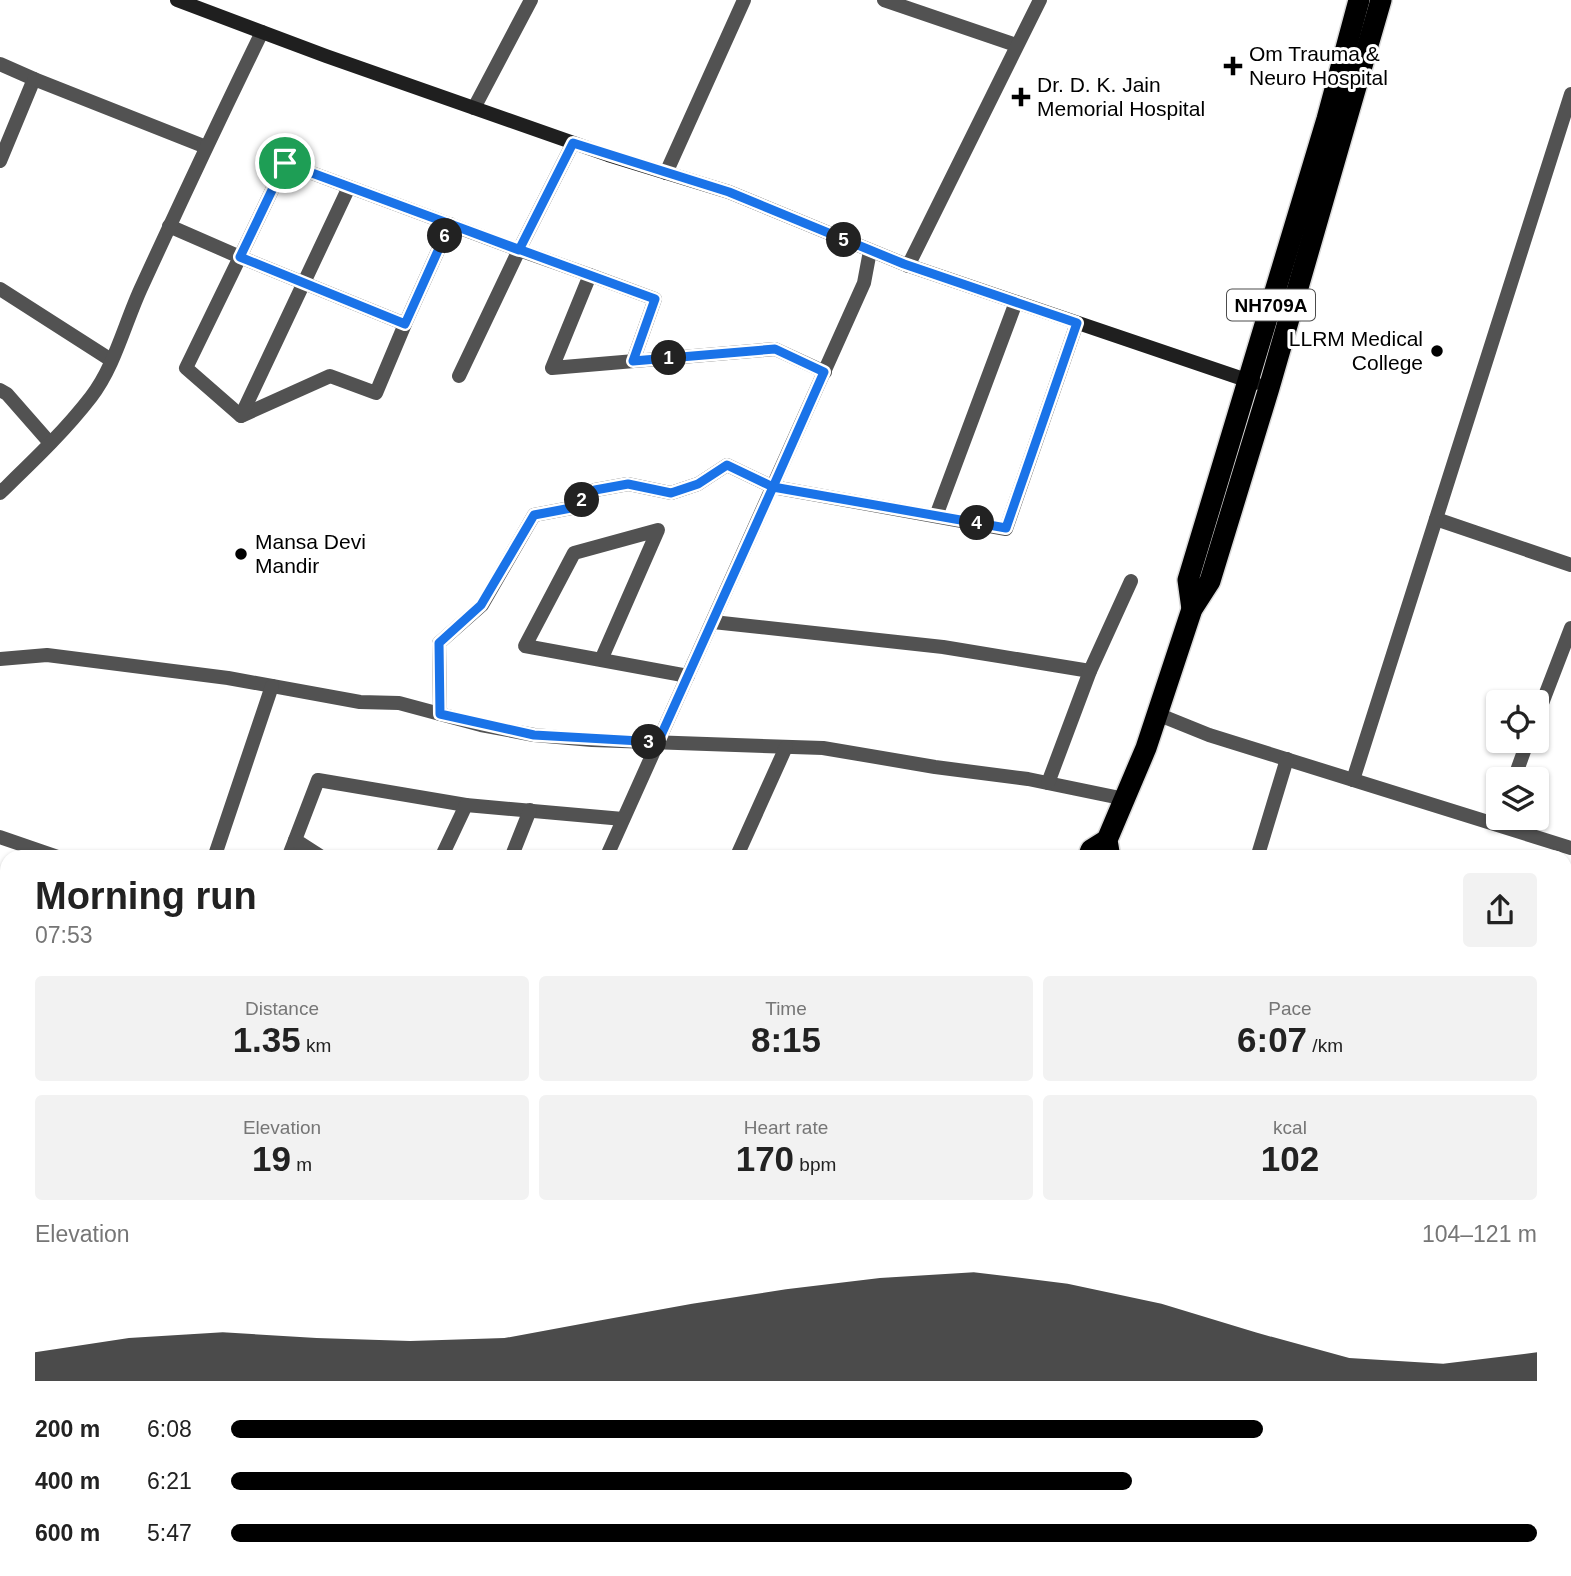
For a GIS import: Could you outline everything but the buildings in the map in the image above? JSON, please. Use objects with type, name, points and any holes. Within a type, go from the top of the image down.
[{"type":"highway","name":"NH709A","points":[[1192,609],[1188,580],[1327,119],[1359,0]]},
{"type":"highway","name":"NH709A","points":[[1091,850],[1109,849],[1192,609],[1210,581],[1269,388],[1381,0]]},
{"type":"street","points":[[474,107],[531,0]]},
{"type":"street","points":[[666,173],[744,0]]},
{"type":"street","points":[[884,0],[1016,45]]},
{"type":"street","points":[[908,265],[1040,0]]},
{"type":"street","points":[[180,1],[573,143],[729,192],[908,265],[1269,388]]},
{"type":"street","points":[[0,494],[92,395],[111,360],[169,226],[262,32]]},
{"type":"street","points":[[0,64],[206,147]]},
{"type":"street","points":[[0,161],[34,79]]},
{"type":"street","points":[[1353,780],[1436,519],[1565,135],[1571,94]]},
{"type":"street","points":[[459,376],[573,143]]},
{"type":"street","points":[[241,416],[187,368],[285,163],[655,299],[633,361]]},
{"type":"street","points":[[241,416],[349,187]]},
{"type":"street","points":[[241,416],[330,376],[376,393],[450,224]]},
{"type":"street","points":[[169,226],[405,324]]},
{"type":"street","points":[[609,850],[864,283],[870,251]]},
{"type":"street","points":[[590,275],[552,368],[775,349],[824,372]]},
{"type":"street","points":[[0,289],[111,360]]},
{"type":"street","points":[[936,516],[1016,302]]},
{"type":"street","points":[[440,714],[439,643],[481,605],[534,515],[571,508],[595,490],[628,484],[671,493],[698,484],[727,465],[773,487],[1006,528],[1077,323]]},
{"type":"street","points":[[0,390],[7,394],[50,443]]},
{"type":"street","points":[[1436,519],[1571,565]]},
{"type":"street","points":[[601,660],[658,530],[574,553],[525,646],[601,660],[688,676]]},
{"type":"street","points":[[1048,783],[1090,671],[1132,581]]},
{"type":"street","points":[[713,622],[943,647],[1090,671]]},
{"type":"street","points":[[1547,690],[1571,628]]},
{"type":"street","points":[[0,659],[47,655],[272,686],[360,702],[399,703],[534,735],[822,748],[1048,783],[1125,799]]},
{"type":"street","points":[[217,850],[272,686]]},
{"type":"street","points":[[1157,714],[1209,735],[1486,818]]},
{"type":"street","points":[[740,850],[786,747]]},
{"type":"street","points":[[1259,850],[1287,759]]},
{"type":"street","points":[[291,850],[318,780],[467,804],[623,819]]},
{"type":"street","points":[[444,850],[467,804]]},
{"type":"street","points":[[514,850],[530,810]]},
{"type":"street","points":[[1522,830],[1571,848]]},
{"type":"street","points":[[0,837],[36,850]]},
{"type":"street","points":[[295,840],[311,850]]},
{"type":"place","name":"Om Trauma & Neuro Hospital","points":[[1233,66]]},
{"type":"place","name":"Dr. D. K. Jain Memorial Hospital","points":[[1021,97]]},
{"type":"place","name":"LLRM Medical College","points":[[1437,351]]},
{"type":"place","name":"Mansa Devi Mandir","points":[[241,554]]},
{"type":"route","points":[[285,163],[240,257],[405,324],[450,224],[519,250],[573,143],[729,192],[904,264],[1077,323],[1006,528],[773,487],[658,742],[534,735],[440,714],[439,643],[481,605],[534,515],[571,508],[595,490],[628,484],[671,493],[698,484],[727,465],[773,487],[824,372],[775,349],[633,361],[655,299],[519,250],[450,224],[399,205],[285,163]]}]
